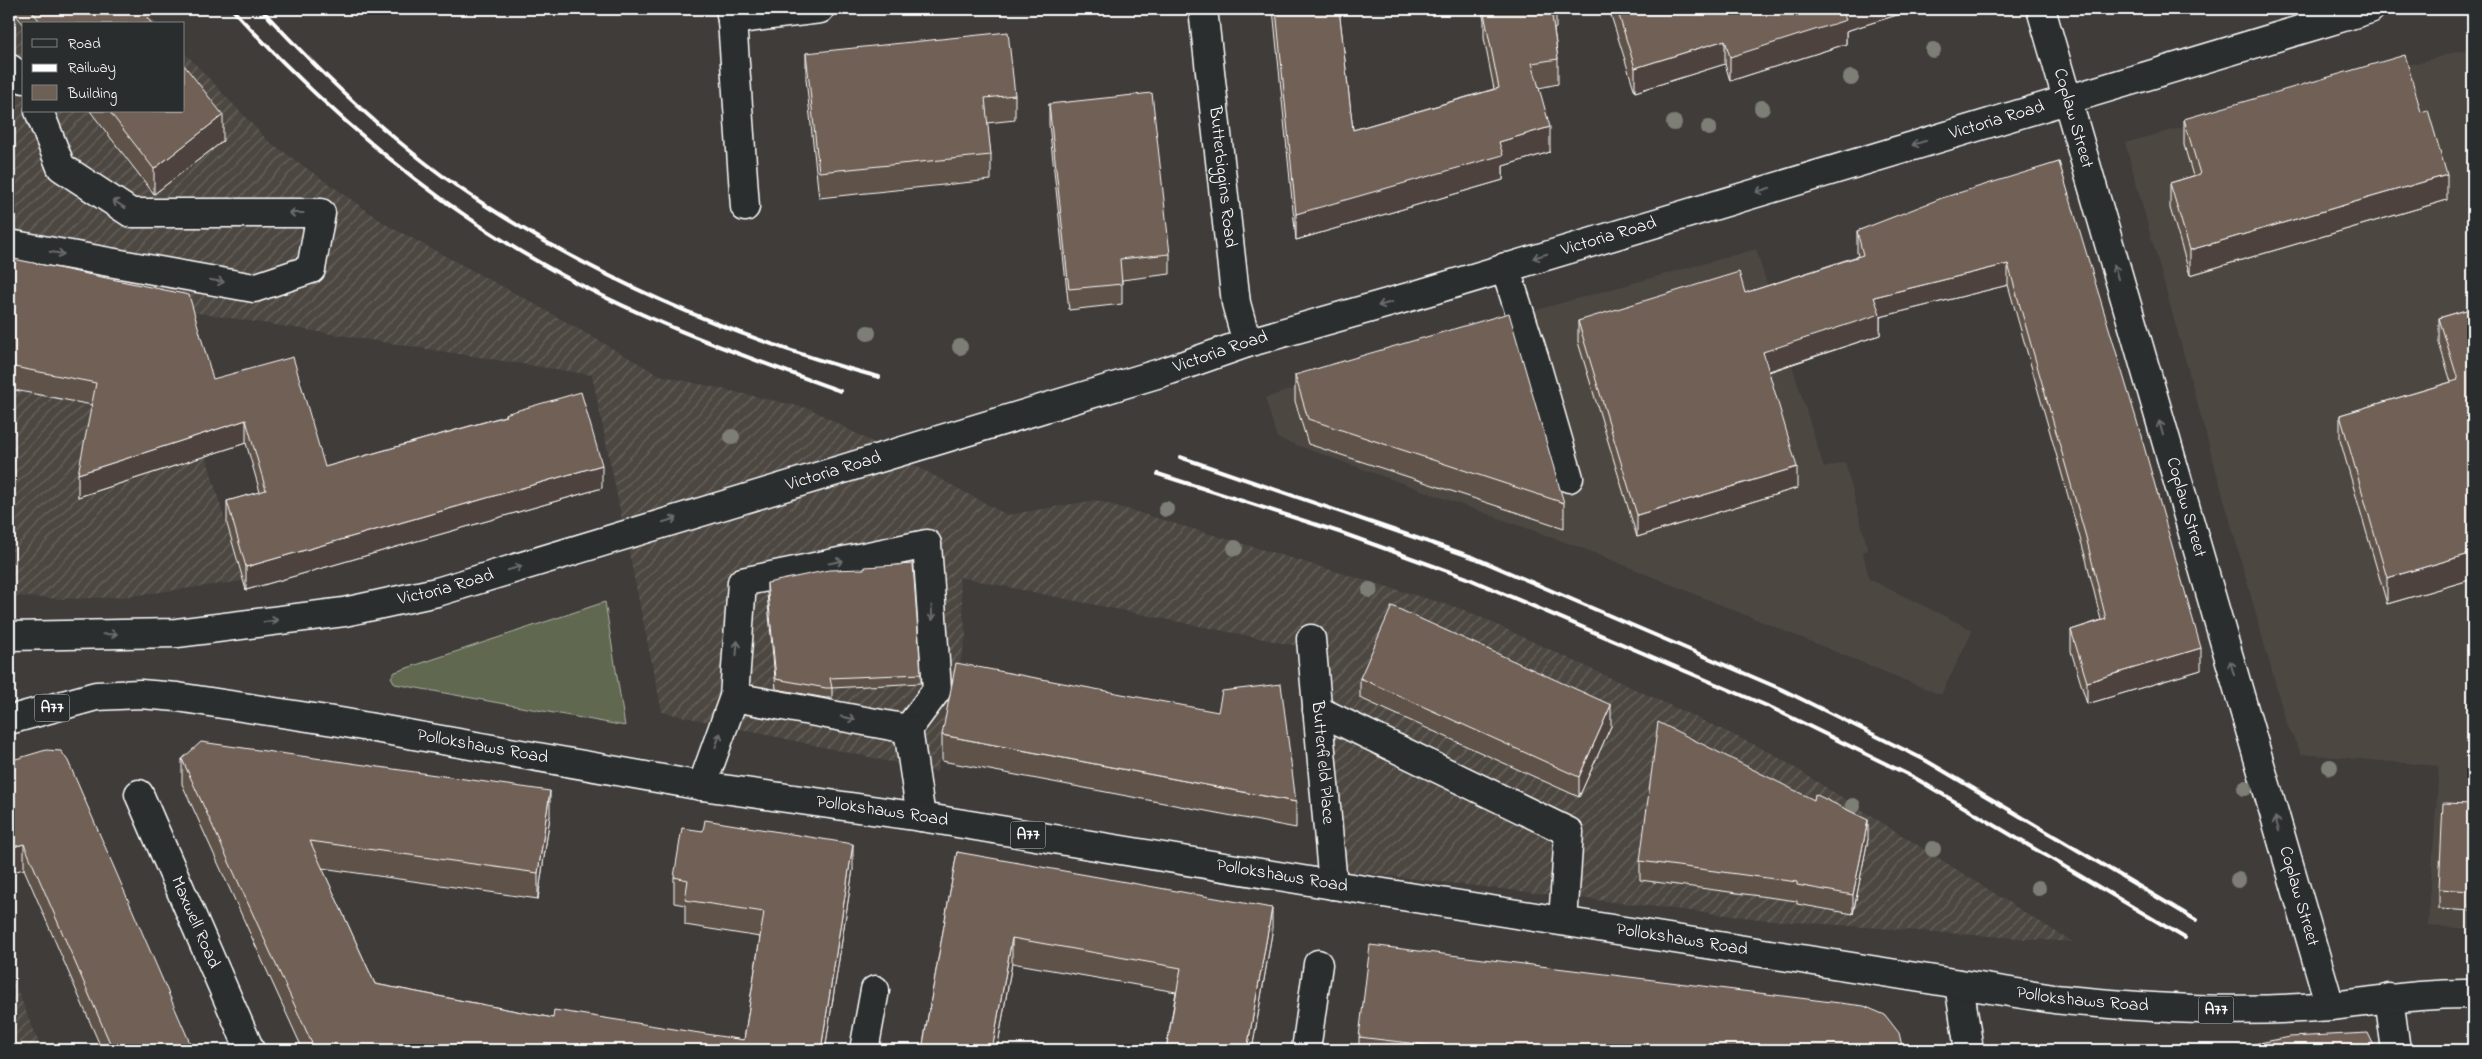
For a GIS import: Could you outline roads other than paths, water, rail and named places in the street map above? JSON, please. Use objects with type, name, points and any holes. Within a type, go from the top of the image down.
[{"type":"street","points":[[745,207],[731,14],[820,9]]},
{"type":"street","name":"Butterbiggins Road","points":[[1203,9],[1236,303],[1247,343]]},
{"type":"street","name":"Coplaw Street","points":[[2041,9],[2330,1006]]},
{"type":"street","name":"Victoria Road","points":[[9,636],[177,633],[344,612],[437,592],[1170,370],[1247,343],[1416,295],[1505,266],[2370,9]]},
{"type":"street","points":[[9,68],[22,78]]},
{"type":"street","points":[[9,244],[254,288],[311,269],[321,213],[131,213],[60,167],[39,112]]},
{"type":"street","points":[[1505,266],[1569,478]]},
{"type":"street","points":[[702,786],[734,697],[742,582],[927,544],[937,690],[908,729],[921,818]]},
{"type":"street","name":"Butterfield Place","points":[[1311,639],[1333,886]]},
{"type":"street","name":"Pollokshaws Road","points":[[9,720],[96,696],[149,695],[265,710],[702,786],[921,818],[1333,886],[2054,999],[2142,1008],[2227,1011],[2330,1006],[2389,998],[2473,994]]},
{"type":"street","points":[[734,697],[908,729]]},
{"type":"street","points":[[1317,710],[1569,832],[1564,922]]},
{"type":"street","name":"Maxwell Road","points":[[139,794],[250,1050]]},
{"type":"street","points":[[1306,1050],[1318,964]]},
{"type":"street","points":[[1959,984],[1969,1050]]},
{"type":"street","points":[[864,1050],[875,990]]},
{"type":"street","points":[[2389,998],[2396,1050]]},
{"type":"railway","points":[[232,9],[339,116],[416,180],[499,238],[578,283],[651,318],[726,349],[840,391]]},
{"type":"railway","points":[[261,9],[339,89],[395,139],[454,184],[531,233],[578,260],[626,284],[725,327],[827,362],[879,377]]},
{"type":"railway","points":[[1180,457],[1475,558],[1781,689],[1925,760],[2196,920]]},
{"type":"railway","points":[[1158,474],[1339,532],[1467,578],[1772,708],[1915,778],[2185,938]]}]
